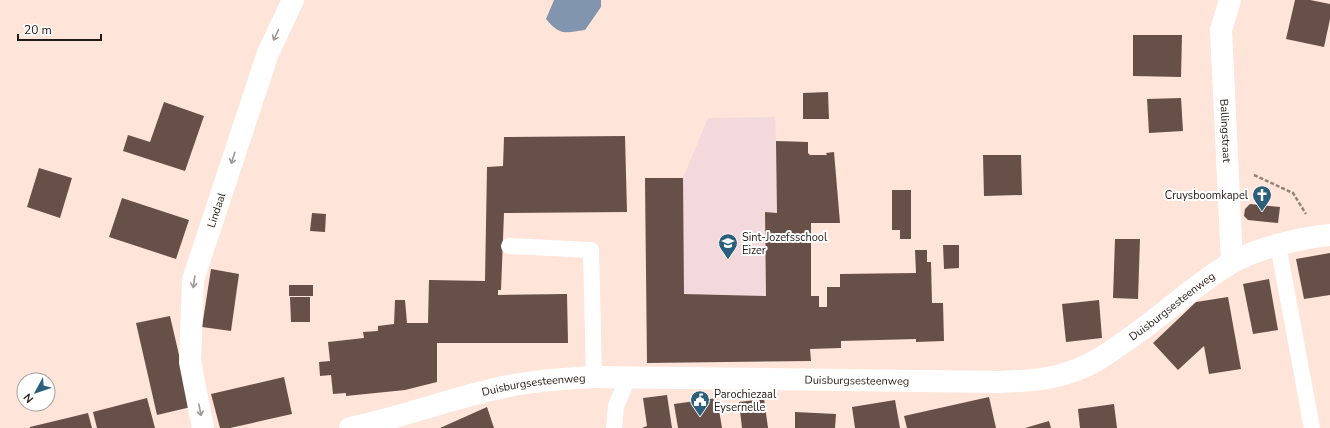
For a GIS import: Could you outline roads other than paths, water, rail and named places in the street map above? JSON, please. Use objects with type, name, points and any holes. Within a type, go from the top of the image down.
[{"type":"street","name":"Lindaal","points":[[203,428],[190,362],[193,280],[268,53],[293,0]]},
{"type":"street","name":"Ballingstraat","points":[[1230,0],[1221,30],[1232,262]]},
{"type":"street","name":"Duisburgsesteenweg","points":[[350,428],[379,425],[492,390],[534,381],[594,377],[999,382],[1042,380],[1076,370],[1101,358],[1149,324],[1193,289],[1232,262],[1278,245],[1325,236]]},
{"type":"lane","points":[[1278,245],[1312,428]]},
{"type":"lane","points":[[509,246],[591,250],[594,377]]},
{"type":"lane","points":[[614,428],[616,406],[628,378]]},
{"type":"water","points":[[554,0],[601,0],[601,7],[585,30],[563,32],[555,28],[546,19]]},
{"type":"place","name":"Cruysboomkapel","points":[[1262,212]]},
{"type":"place","name":"Sint-Jozefsschool Eizer","points":[[728,260]]},
{"type":"place","name":"Parochiezaal Eysernelle","points":[[700,417]]}]
